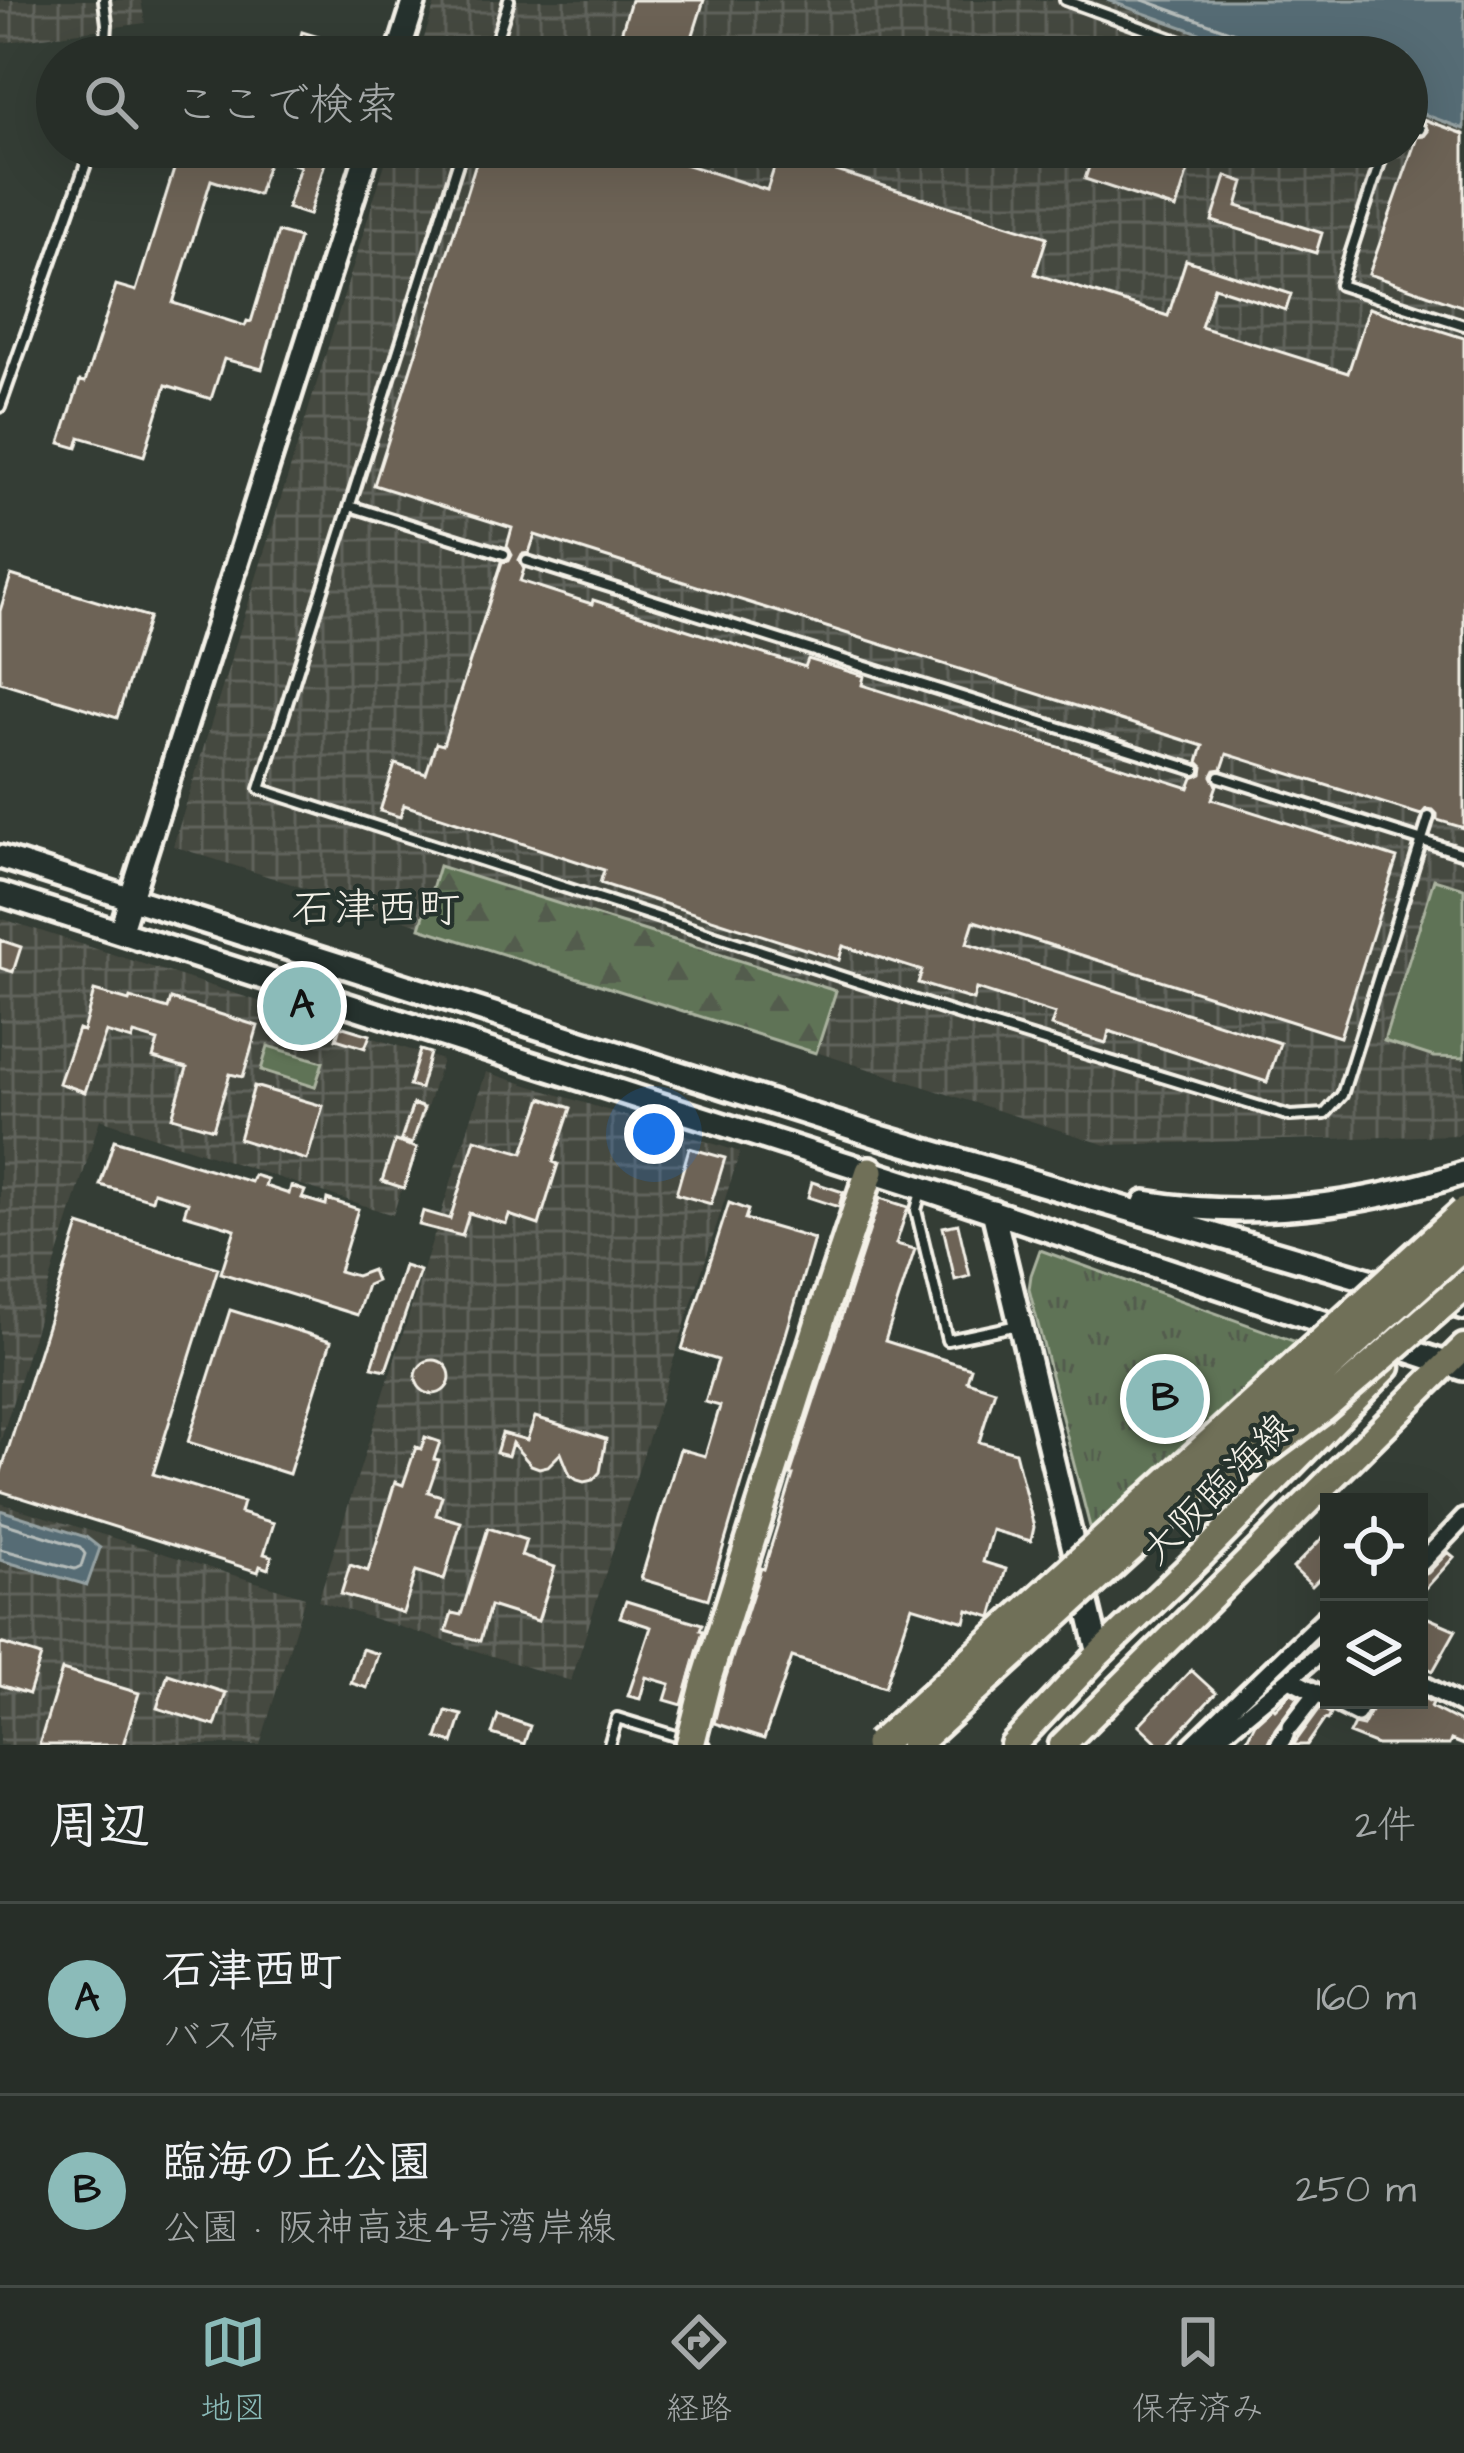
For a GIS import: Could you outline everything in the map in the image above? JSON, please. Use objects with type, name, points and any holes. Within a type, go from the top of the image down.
[{"type":"highway","points":[[690,1745],[707,1678],[869,1171]]},
{"type":"highway","points":[[878,1745],[1464,1212]]},
{"type":"highway","points":[[920,1740],[1464,1244]]},
{"type":"highway","points":[[920,1740],[1129,1557],[1322,1409],[1456,1298]]},
{"type":"main road","name":"大阪臨海線","points":[[1012,1745],[1456,1298],[1464,1276]]},
{"type":"main road","name":"大阪臨海線","points":[[1062,1745],[1209,1597],[1459,1360]]},
{"type":"street","points":[[404,36],[415,0]]},
{"type":"street","points":[[120,932],[362,168]]},
{"type":"street","points":[[0,857],[881,1137],[1456,1298]]},
{"type":"street","points":[[0,894],[993,1210],[1403,1351],[1459,1360]]},
{"type":"street","points":[[869,1171],[881,1137]]},
{"type":"street","points":[[1026,1180],[1168,1206],[1261,1208],[1360,1199],[1464,1173]]},
{"type":"street","points":[[993,1210],[1099,1654]]},
{"type":"street","points":[[1428,1555],[1464,1517]]},
{"type":"street","points":[[1192,1745],[1320,1622]]},
{"type":"street","points":[[1209,1745],[1320,1653]]},
{"type":"street","points":[[1290,1678],[1320,1694]]},
{"type":"street","points":[[1428,1687],[1464,1706]]},
{"type":"street","points":[[1285,1736],[1320,1703]]},
{"type":"lane","points":[[104,0],[106,36]]},
{"type":"lane","points":[[498,36],[509,0]]},
{"type":"lane","points":[[1065,0],[1164,36]]},
{"type":"lane","points":[[0,407],[85,168]]},
{"type":"lane","points":[[456,168],[260,789],[1290,1116],[1325,1114],[1342,1095],[1429,818]]},
{"type":"lane","points":[[1378,168],[1340,285],[1464,326]]},
{"type":"lane","points":[[350,506],[504,554]]},
{"type":"lane","points":[[527,561],[1195,770]]},
{"type":"lane","points":[[1220,777],[1464,854]]},
{"type":"lane","points":[[922,1188],[916,1210],[947,1340],[1019,1324]]},
{"type":"lane","points":[[608,1745],[617,1718],[705,1745]]},
{"type":"shaded area","points":[[0,0],[141,0],[145,23],[0,43]]},
{"type":"shaded area","points":[[436,0],[1107,0],[1207,36],[425,36]]},
{"type":"shaded area","points":[[1428,116],[1464,129],[1464,1130],[1458,1135],[1106,1145],[173,846],[383,168],[1428,168]]},
{"type":"shaded area","points":[[0,918],[442,1060],[393,1215],[100,1119],[0,1443]]},
{"type":"shaded area","points":[[486,1072],[740,1152],[571,1681],[318,1601]]},
{"type":"shaded area","points":[[0,1503],[305,1597],[260,1745],[0,1745]]},
{"type":"green space","points":[[439,866],[836,991],[816,1053],[420,928]]},
{"type":"green space","points":[[1434,879],[1464,888],[1464,1058],[1434,1057],[1384,1041]]},
{"type":"green space","points":[[268,1046],[323,1062],[315,1087],[261,1070]]},
{"type":"green space","points":[[1040,1250],[1324,1352],[1097,1554],[1029,1289]]},
{"type":"water","points":[[1107,0],[1464,0],[1464,129],[1428,116],[1428,36],[1207,36]]},
{"type":"water","points":[[0,1510],[86,1537],[100,1548],[87,1585],[0,1560]]},
{"type":"building","points":[[631,0],[704,0],[693,36],[620,36]]},
{"type":"building","points":[[1428,121],[1464,134],[1464,307],[1369,274],[1406,168],[1428,168]]},
{"type":"building","points":[[174,168],[267,168],[258,195],[211,180],[173,303],[245,326],[251,322],[278,232],[299,238],[262,369],[224,359],[211,399],[166,385],[144,456],[80,437],[77,448],[60,443],[116,285],[136,291]]},
{"type":"building","points":[[299,168],[323,168],[309,215],[287,208]]},
{"type":"building","points":[[474,168],[697,168],[767,190],[774,168],[827,168],[1047,237],[1035,274],[1168,316],[1186,260],[1291,294],[1286,310],[1214,287],[1201,327],[1348,373],[1369,308],[1464,338],[1464,828],[1437,820],[1433,810],[1426,809],[1421,815],[1227,754],[1222,769],[1215,770],[1212,799],[1397,858],[1340,1037],[974,921],[967,943],[1280,1043],[1267,1082],[1109,1031],[1106,1043],[1051,1026],[1055,1014],[976,989],[973,1000],[918,983],[922,971],[843,946],[839,960],[600,883],[604,870],[404,805],[400,817],[380,811],[395,764],[426,774],[436,743],[443,745],[502,562],[512,555],[507,546],[512,528],[374,485]],"holes":[[[535,535],[1203,746],[1198,762],[1202,774],[1193,778],[1189,788],[862,685],[864,676],[808,659],[805,667],[520,581],[524,569],[519,560],[529,553]]]},
{"type":"building","points":[[1089,168],[1189,168],[1176,209],[1085,179]]},
{"type":"building","points":[[1226,176],[1244,182],[1237,206],[1322,233],[1316,253],[1212,221]]},
{"type":"building","points":[[11,575],[149,617],[117,718],[0,682],[0,611]]},
{"type":"building","points":[[0,940],[21,947],[13,972],[0,968]]},
{"type":"building","points":[[94,991],[168,1009],[171,999],[258,1026],[243,1077],[230,1074],[213,1129],[172,1117],[187,1068],[153,1058],[158,1041],[106,1032],[85,1092],[59,1083],[78,1029],[83,1031]]},
{"type":"building","points":[[340,1026],[370,1035],[365,1048],[336,1039]]},
{"type":"building","points":[[420,1050],[430,1053],[420,1089],[409,1086]]},
{"type":"building","points":[[254,1086],[323,1106],[307,1160],[239,1139]]},
{"type":"building","points":[[542,1098],[571,1108],[539,1225],[509,1215],[506,1224],[469,1213],[462,1236],[419,1225],[423,1211],[450,1219],[475,1139],[523,1153]]},
{"type":"building","points":[[413,1104],[424,1108],[412,1144],[401,1140]]},
{"type":"building","points":[[114,1140],[251,1182],[254,1175],[267,1179],[265,1186],[289,1194],[291,1186],[305,1191],[302,1198],[326,1205],[327,1199],[358,1209],[339,1271],[356,1276],[372,1270],[376,1281],[367,1285],[357,1315],[221,1273],[235,1229],[184,1214],[188,1202],[154,1192],[152,1200],[100,1185]]},
{"type":"building","points":[[395,1141],[417,1148],[404,1188],[382,1181]]},
{"type":"building","points":[[689,1148],[725,1158],[711,1204],[676,1194]]},
{"type":"building","points":[[812,1182],[843,1192],[839,1207],[808,1197]]},
{"type":"building","points":[[880,1198],[908,1207],[896,1244],[915,1249],[885,1341],[971,1368],[967,1381],[995,1390],[979,1442],[1015,1452],[1034,1527],[1031,1541],[992,1530],[983,1562],[1006,1569],[992,1617],[968,1610],[965,1622],[912,1606],[885,1687],[792,1657],[764,1739],[714,1723]]},
{"type":"building","points":[[729,1203],[748,1210],[745,1219],[814,1239],[708,1599],[641,1579],[680,1449],[705,1456],[720,1406],[705,1402],[718,1360],[682,1349]]},
{"type":"building","points":[[958,1224],[970,1276],[955,1280],[943,1227]]},
{"type":"building","points":[[79,1225],[218,1268],[153,1474],[243,1502],[240,1513],[274,1523],[264,1554],[272,1556],[268,1569],[260,1566],[258,1572],[0,1491],[0,1475]]},
{"type":"building","points":[[404,1266],[420,1271],[386,1370],[372,1367]]},
{"type":"building","points":[[230,1310],[331,1341],[289,1474],[188,1442]]},
{"type":"building","points":[[433,1360],[445,1365],[450,1377],[445,1389],[433,1394],[421,1389],[416,1377],[421,1365]]},
{"type":"building","points":[[535,1417],[606,1439],[600,1472],[593,1480],[584,1482],[570,1475],[561,1453],[539,1468],[512,1443],[508,1456],[496,1453],[502,1433],[527,1440]]},
{"type":"building","points":[[425,1437],[440,1442],[428,1492],[442,1496],[436,1515],[461,1522],[444,1580],[416,1571],[403,1613],[341,1594],[350,1565],[368,1571],[395,1482],[403,1485],[416,1447],[421,1449]]},
{"type":"building","points":[[488,1528],[526,1540],[521,1556],[555,1567],[538,1621],[490,1606],[480,1641],[446,1631],[452,1613],[461,1615]]},
{"type":"building","points":[[1320,1540],[1320,1578],[1312,1586],[1293,1568]]},
{"type":"building","points":[[1448,1552],[1454,1557],[1428,1586],[1428,1573]]},
{"type":"building","points":[[626,1601],[702,1624],[682,1705],[665,1700],[670,1684],[646,1677],[640,1699],[628,1696],[651,1627],[620,1617]]},
{"type":"building","points":[[1428,1618],[1456,1630],[1433,1671],[1428,1668]]},
{"type":"building","points":[[0,1643],[41,1656],[29,1694],[0,1685]]},
{"type":"building","points":[[362,1649],[378,1654],[367,1688],[351,1683]]},
{"type":"building","points":[[62,1670],[139,1693],[123,1745],[39,1745]]},
{"type":"building","points":[[1191,1670],[1216,1693],[1168,1745],[1160,1745],[1139,1725]]},
{"type":"building","points":[[168,1674],[226,1693],[215,1726],[157,1708]]},
{"type":"building","points":[[1291,1693],[1299,1697],[1267,1745],[1244,1745],[1255,1723]]},
{"type":"building","points":[[1428,1700],[1431,1707],[1464,1724],[1464,1745],[1451,1740],[1449,1745],[1377,1745],[1349,1734],[1354,1724],[1363,1726],[1372,1709],[1428,1709]]},
{"type":"building","points":[[1320,1708],[1331,1714],[1307,1745],[1293,1745]]},
{"type":"building","points":[[446,1711],[462,1715],[453,1743],[437,1738]]},
{"type":"building","points":[[498,1715],[530,1726],[524,1744],[492,1734]]},
{"type":"place","name":"石津西町","points":[[302,1006]]},
{"type":"place","name":"臨海の丘公園","points":[[1165,1399]]},
{"type":"district","name":"石津西町","points":[[376,907]]}]
